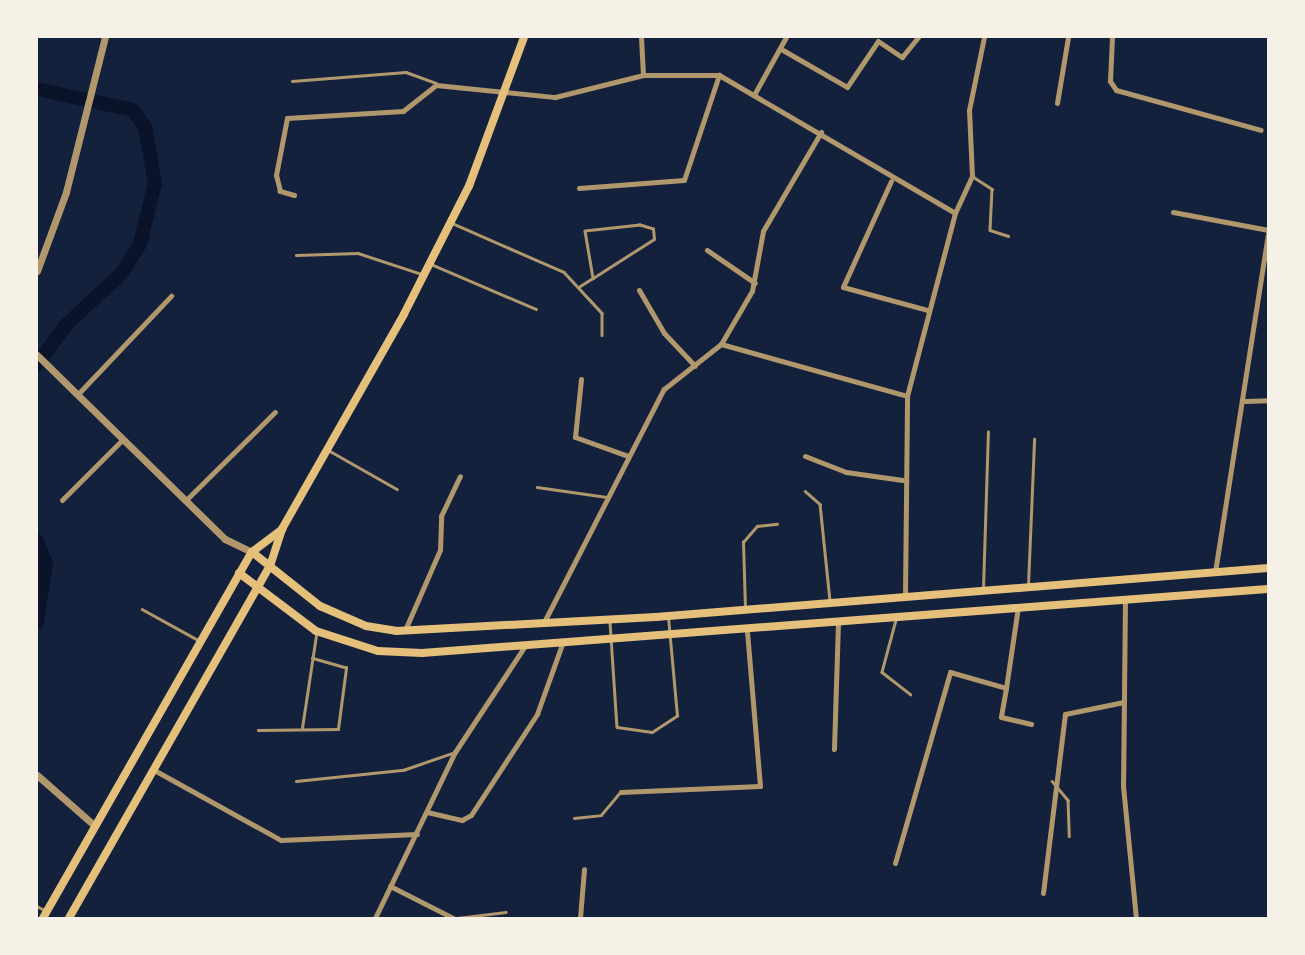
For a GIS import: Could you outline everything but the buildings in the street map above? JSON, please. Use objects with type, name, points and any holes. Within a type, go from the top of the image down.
[{"type":"main road","points":[[69,918],[270,566],[282,529],[451,223],[505,93],[524,37]]},
{"type":"main road","points":[[45,915],[239,573],[252,552],[282,529]]},
{"type":"main road","points":[[252,552],[320,606],[366,626],[405,630],[667,616],[1028,585],[1268,568]]},
{"type":"main road","points":[[239,573],[316,631],[378,651],[670,639],[838,620],[1268,589]]},
{"type":"street","points":[[37,271],[88,112],[105,37]]},
{"type":"street","points":[[642,37],[643,75]]},
{"type":"street","points":[[755,93],[786,37]]},
{"type":"street","points":[[781,49],[847,87],[878,41],[902,57],[918,37]]},
{"type":"street","points":[[905,595],[902,480],[907,396],[927,310],[955,213],[972,176],[969,110],[984,37]]},
{"type":"street","points":[[1057,103],[1068,37]]},
{"type":"street","points":[[1112,37],[1110,81],[1116,90],[1261,130]]},
{"type":"street","points":[[294,195],[280,191],[276,175],[287,118],[404,111],[414,107],[427,86],[555,97],[643,75],[719,75],[821,132],[891,181],[955,213]]},
{"type":"street","points":[[579,188],[684,180],[719,75]]},
{"type":"street","points":[[544,622],[664,389],[721,344],[754,283],[763,231],[821,132]]},
{"type":"street","points":[[891,181],[843,287],[927,310]]},
{"type":"street","points":[[1174,212],[1268,231],[1245,401],[1215,572]]},
{"type":"street","points":[[707,250],[754,283]]},
{"type":"street","points":[[639,290],[664,332],[695,366]]},
{"type":"street","points":[[77,394],[171,296]]},
{"type":"street","points":[[721,344],[907,396]]},
{"type":"street","points":[[37,355],[225,539],[252,552]]},
{"type":"street","points":[[581,379],[575,437],[628,456]]},
{"type":"street","points":[[1245,401],[1268,400]]},
{"type":"street","points":[[186,500],[275,412]]},
{"type":"street","points":[[62,500],[123,439]]},
{"type":"street","points":[[805,456],[846,471],[902,480]]},
{"type":"street","points":[[405,630],[440,551],[441,516],[460,475]]},
{"type":"street","points":[[1125,599],[1123,786],[1136,918]]},
{"type":"street","points":[[1018,607],[1001,717],[1031,723]]},
{"type":"street","points":[[834,749],[838,620]]},
{"type":"street","points":[[621,792],[760,786],[747,631]]},
{"type":"street","points":[[427,812],[462,820],[471,815],[537,714],[562,643]]},
{"type":"street","points":[[375,918],[455,752],[526,645]]},
{"type":"street","points":[[895,863],[950,672],[1006,688]]},
{"type":"street","points":[[1043,892],[1052,781],[1065,714],[1124,702]]},
{"type":"street","points":[[154,770],[281,841],[417,834]]},
{"type":"street","points":[[37,775],[95,826]]},
{"type":"street","points":[[580,918],[584,869]]},
{"type":"street","points":[[390,886],[455,918]]},
{"type":"lane","points":[[292,81],[406,72],[439,85]]},
{"type":"lane","points":[[972,176],[992,189],[990,230],[1008,236]]},
{"type":"lane","points":[[451,223],[564,272],[580,286],[602,313],[602,335]]},
{"type":"lane","points":[[580,286],[593,278],[654,239],[653,229],[640,225],[585,231],[593,278]]},
{"type":"lane","points":[[296,255],[358,253],[424,275]]},
{"type":"lane","points":[[430,263],[536,309]]},
{"type":"lane","points":[[983,589],[988,432]]},
{"type":"lane","points":[[1028,585],[1034,439]]},
{"type":"lane","points":[[327,450],[397,489]]},
{"type":"lane","points":[[537,487],[607,497]]},
{"type":"lane","points":[[805,491],[820,504],[830,602]]},
{"type":"lane","points":[[746,609],[743,542],[757,526],[777,524]]},
{"type":"lane","points":[[142,609],[200,640]]},
{"type":"lane","points":[[610,619],[617,727],[652,732],[677,716],[667,616]]},
{"type":"lane","points":[[897,617],[882,672],[910,694]]},
{"type":"lane","points":[[302,728],[316,631]]},
{"type":"lane","points":[[258,730],[338,729],[346,668],[312,658]]},
{"type":"lane","points":[[296,781],[403,770],[455,752]]},
{"type":"lane","points":[[1052,781],[1068,800],[1069,836]]},
{"type":"lane","points":[[574,818],[601,815],[621,792]]},
{"type":"lane","points":[[37,906],[45,915]]},
{"type":"lane","points":[[455,918],[506,912]]},
{"type":"waterway","points":[[37,89],[133,110],[145,127],[155,183],[140,244],[122,273],[67,324],[37,364]]},
{"type":"waterway","points":[[37,541],[46,563],[37,622]]}]
